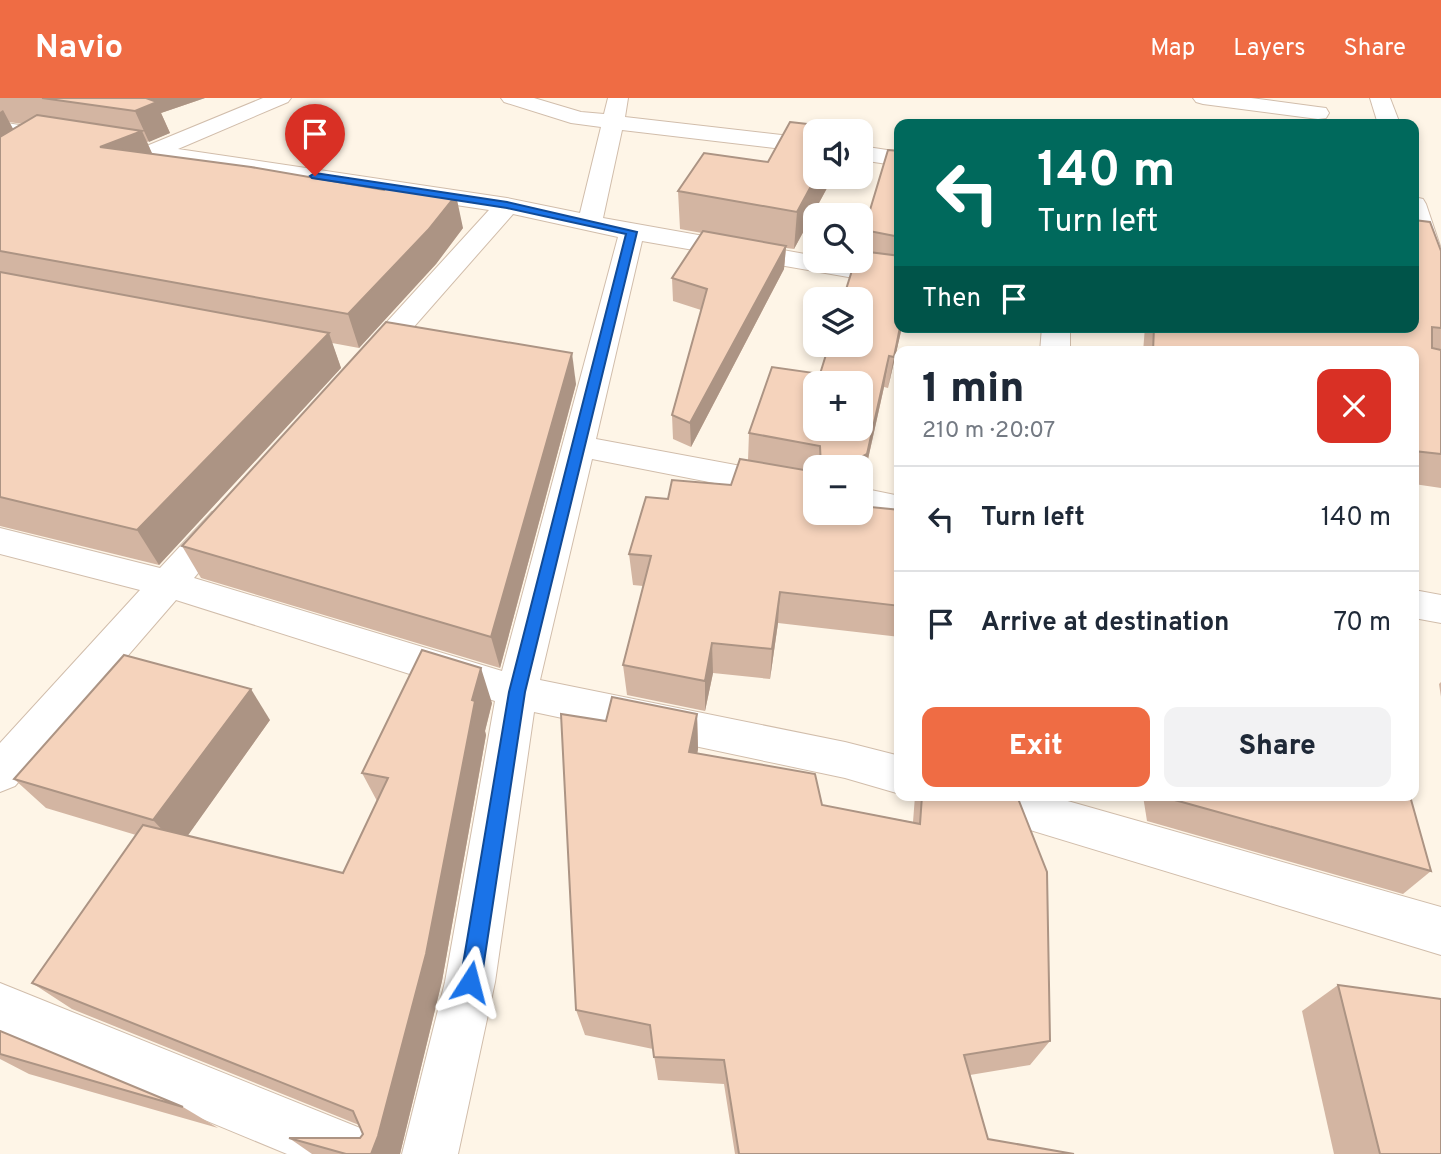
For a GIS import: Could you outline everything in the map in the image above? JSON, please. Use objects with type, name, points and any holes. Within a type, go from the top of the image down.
[{"type":"street","points":[[151,152],[281,98]]},
{"type":"street","points":[[512,98],[569,116],[803,144]]},
{"type":"street","points":[[590,223],[618,98]]},
{"type":"street","points":[[1203,98],[1316,112]]},
{"type":"street","points":[[1380,98],[1387,119]]},
{"type":"street","points":[[0,129],[507,205],[632,232],[894,277]]},
{"type":"street","points":[[20,154],[50,136]]},
{"type":"street","points":[[873,155],[894,158]]},
{"type":"street","points":[[341,391],[355,358],[507,205]]},
{"type":"street","points":[[430,1154],[470,982],[517,692],[632,232]]},
{"type":"street","points":[[1420,240],[1441,290]]},
{"type":"street","points":[[578,446],[803,489]]},
{"type":"street","points":[[873,502],[894,507]]},
{"type":"street","points":[[0,773],[241,503]]},
{"type":"street","points":[[0,541],[168,584],[517,692],[845,760],[894,773]]},
{"type":"street","points":[[1419,605],[1441,609]]},
{"type":"street","points":[[1013,801],[1441,931]]},
{"type":"street","points":[[0,1009],[355,1154]]},
{"type":"building","points":[[42,98],[146,98],[157,102],[135,111]]},
{"type":"building","points":[[37,115],[142,131],[100,147],[251,167],[384,190],[386,188],[456,195],[428,230],[348,314],[0,251],[0,137]]},
{"type":"building","points":[[790,122],[803,123],[803,189],[809,189],[797,212],[678,191],[704,153],[768,162]]},
{"type":"building","points":[[888,150],[894,150],[894,236],[873,232],[872,203]]},
{"type":"building","points":[[1419,221],[1430,222],[1441,251],[1441,328],[1432,327],[1432,348],[1441,350],[1441,454],[1419,452],[1419,346],[1153,346],[1154,333],[1419,333]]},
{"type":"building","points":[[703,231],[786,246],[690,423],[672,415],[707,289],[672,278]]},
{"type":"building","points":[[873,253],[894,255],[894,333],[899,333],[894,346],[894,357],[889,356],[873,427],[873,371],[821,371],[825,357],[873,357],[873,287],[847,287],[851,273],[873,273]]},
{"type":"building","points":[[0,272],[329,333],[137,530],[0,497]]},
{"type":"building","points":[[386,322],[572,353],[491,637],[182,546]]},
{"type":"building","points":[[772,367],[803,372],[803,441],[870,441],[867,454],[820,455],[820,446],[749,433]]},
{"type":"building","points":[[740,459],[803,470],[803,525],[873,525],[873,507],[894,509],[894,605],[780,592],[772,649],[712,643],[705,681],[623,665],[651,556],[629,554],[646,497],[668,499],[672,480],[731,485]]},
{"type":"building","points":[[422,650],[481,668],[472,700],[475,701],[426,954],[371,1154],[346,1154],[289,1138],[360,1138],[363,1134],[353,1111],[32,983],[143,825],[343,873],[388,778],[362,773]]},
{"type":"building","points":[[124,655],[251,689],[153,820],[14,779]]},
{"type":"building","points":[[612,697],[697,714],[689,752],[815,774],[822,805],[920,824],[922,801],[1019,801],[1047,872],[1050,1041],[964,1055],[988,1139],[1074,1154],[739,1154],[724,1060],[654,1057],[650,1025],[576,1010],[561,714],[606,721]]},
{"type":"building","points":[[1178,801],[1411,801],[1431,871]]},
{"type":"building","points":[[1338,985],[1441,999],[1441,1154],[1380,1154]]},
{"type":"building","points":[[0,1031],[183,1107],[0,1054]]},
{"type":"route","points":[[315,176],[507,205],[632,232],[517,692],[470,982]]}]
